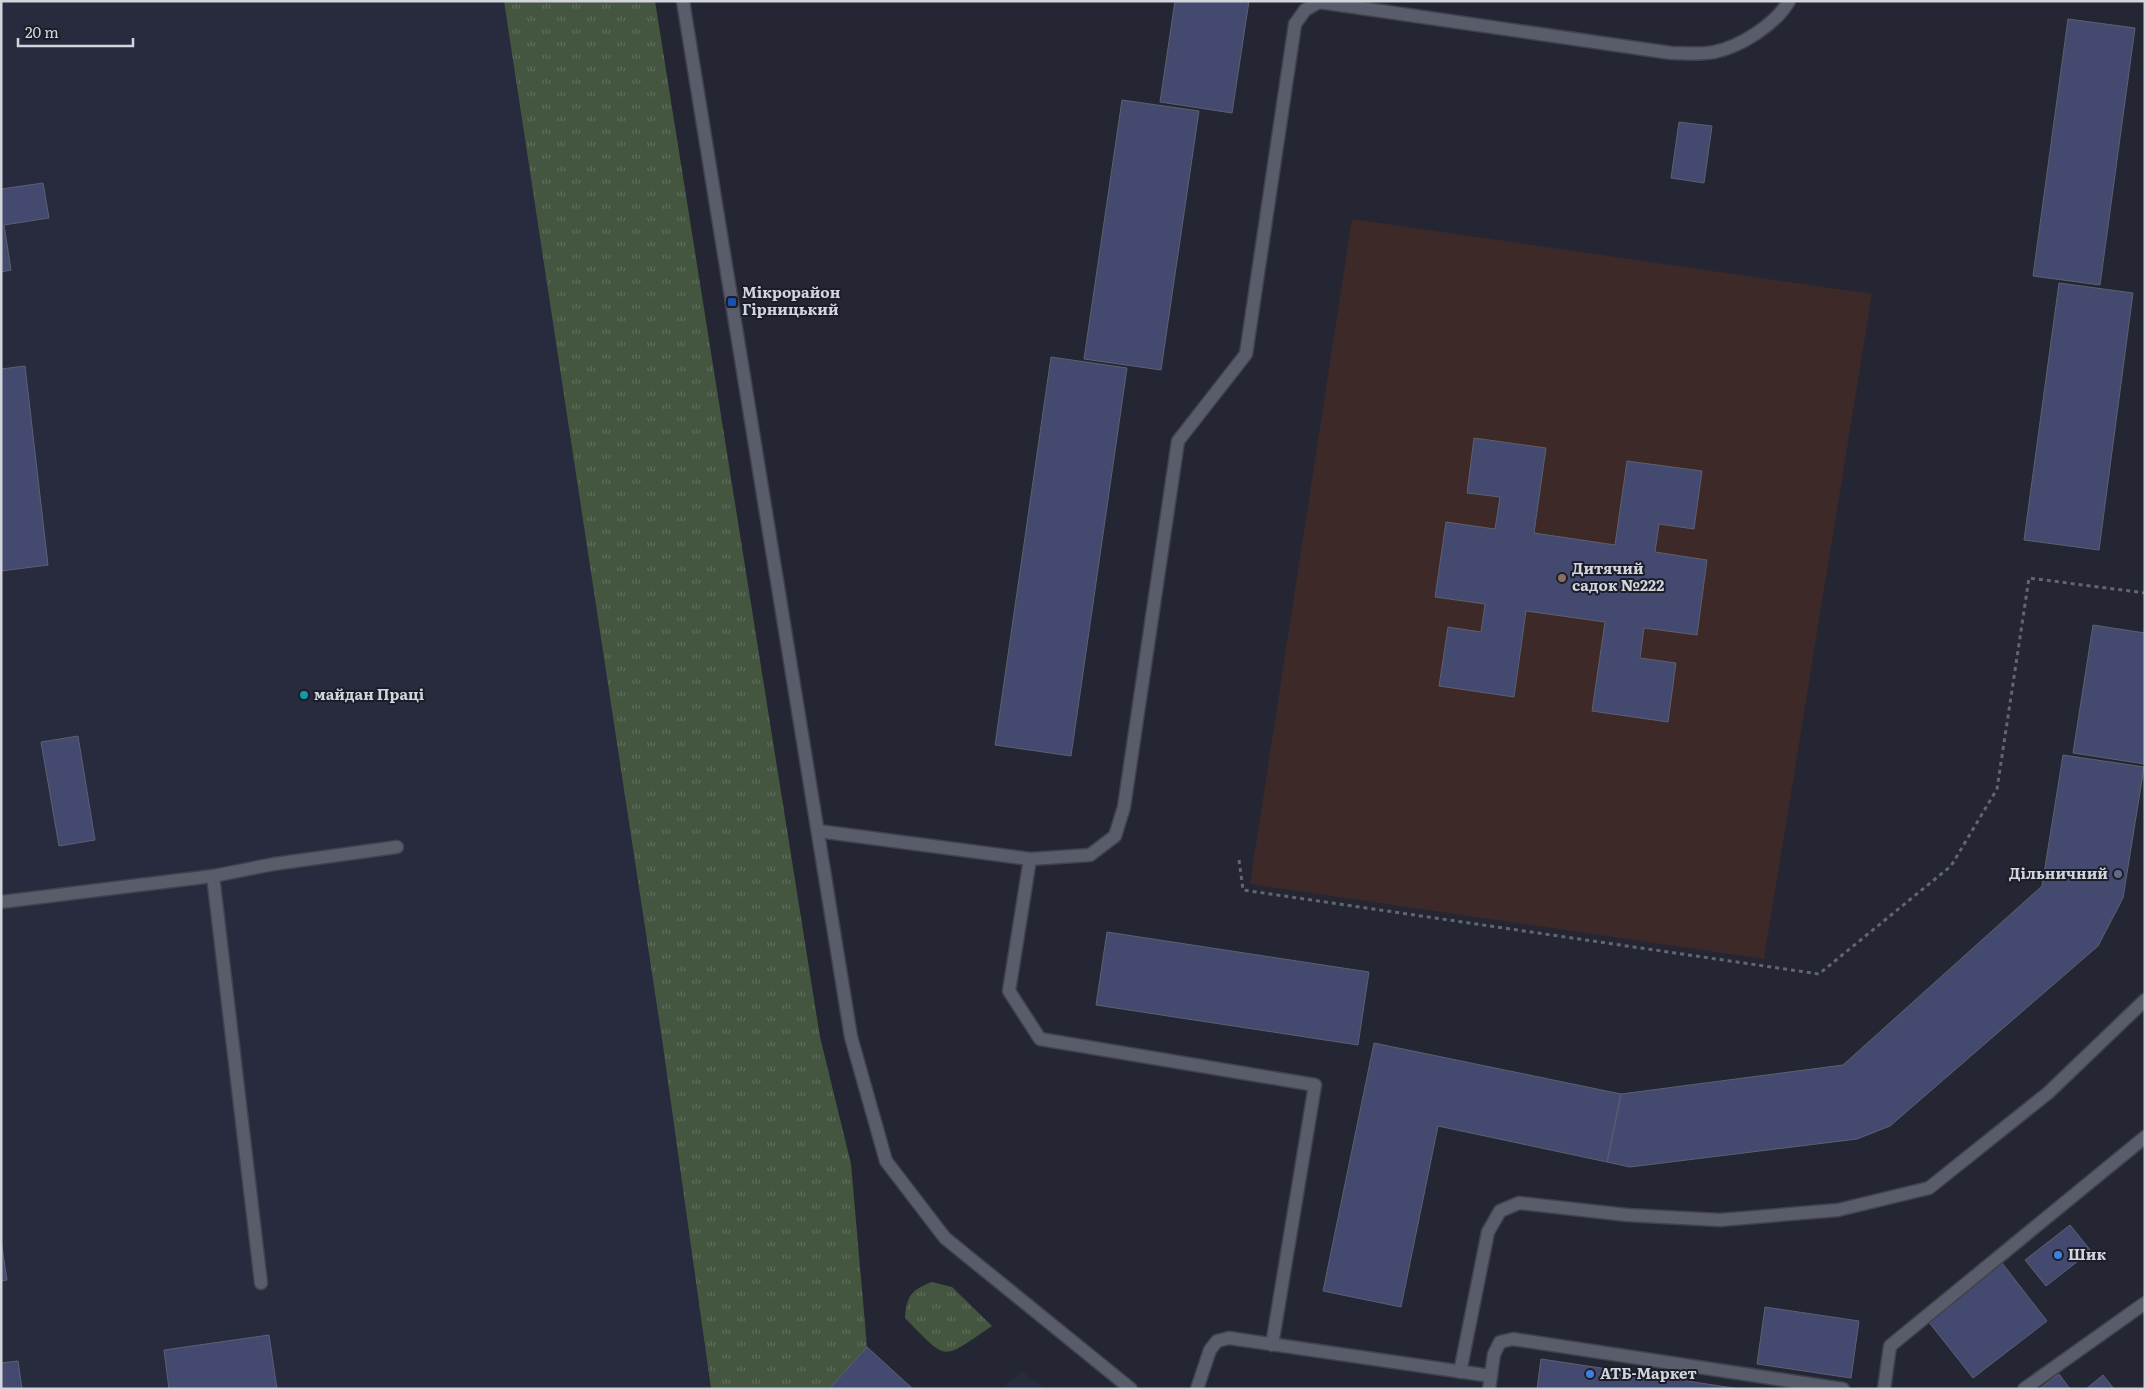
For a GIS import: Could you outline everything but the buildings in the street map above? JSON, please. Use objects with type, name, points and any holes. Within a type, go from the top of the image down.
[{"type":"street","points":[[683,1],[851,1037],[886,1161],[945,1238],[1131,1389]]},
{"type":"street","points":[[818,831],[1030,858],[1090,855],[1115,836],[1124,807],[1178,441],[1246,354],[1295,24],[1304,10],[1319,2],[1672,53],[1714,52],[1752,36],[1783,11],[1789,1]]},
{"type":"street","points":[[1,902],[213,876],[274,864],[398,847]]},
{"type":"street","points":[[1030,858],[1009,991],[1040,1039],[1315,1085],[1272,1345]]},
{"type":"street","points":[[213,876],[261,1283]]},
{"type":"street","points":[[1460,1372],[1488,1232],[1500,1211],[1518,1203],[1627,1215],[1720,1220],[1838,1210],[1929,1188],[2048,1093],[2145,1000]]},
{"type":"street","points":[[1884,1389],[1890,1346],[2145,1137]]},
{"type":"street","points":[[2024,1389],[2145,1303]]},
{"type":"street","points":[[1197,1389],[1210,1350],[1218,1341],[1229,1338],[1460,1372],[1490,1383],[1494,1354],[1500,1342],[1513,1339],[1847,1388]]},
{"type":"path","points":[[1239,860],[1243,890],[1818,974],[1951,866],[1997,789],[2029,578],[2145,593]]},
{"type":"shaded area","name":"майдан Праці","points":[[1,1],[504,1],[662,1039],[711,1389],[1,1389]]},
{"type":"shaded area","name":"Дитячий садок №222","points":[[1352,219],[1872,294],[1764,959],[1250,884]]},
{"type":"shaded area","points":[[1022,1371],[1046,1389],[1002,1389]]},
{"type":"green space","points":[[504,1],[655,1],[820,1037],[851,1164],[867,1347],[829,1389],[711,1389],[662,1039]]},
{"type":"green space","points":[[931,1282],[952,1287],[992,1326],[954,1350],[946,1352],[938,1349],[905,1318],[907,1304],[911,1295],[919,1288]]},
{"type":"place","name":"Мiкрорайон Гiрницький","points":[[732,302]]},
{"type":"place","name":"Дитячий садок №222","points":[[1562,578]]},
{"type":"place","name":"майдан Праці","points":[[304,695]]},
{"type":"place","name":"Дільничний","points":[[2118,874]]},
{"type":"place","name":"Шик","points":[[2058,1255]]},
{"type":"place","name":"АТБ-Маркет","points":[[1590,1374]]}]
